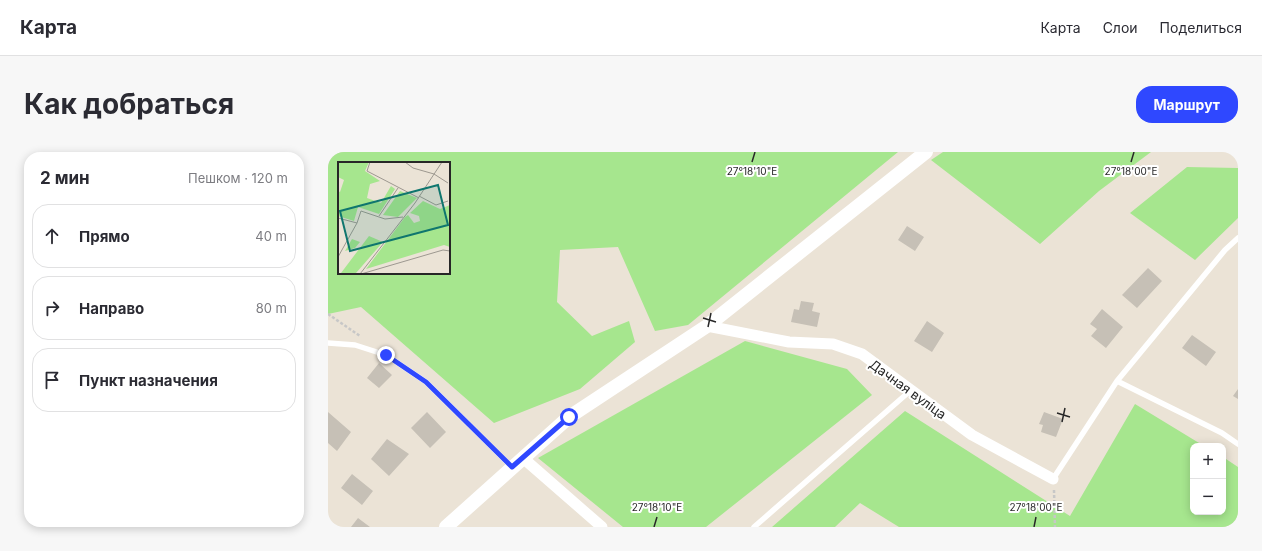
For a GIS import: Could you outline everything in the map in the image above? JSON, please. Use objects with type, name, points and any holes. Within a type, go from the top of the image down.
[{"type":"street","points":[[446,527],[569,417],[707,326],[926,152]]},
{"type":"street","name":"Дачная вуліца","points":[[707,326],[789,342],[833,344],[862,354],[910,391],[972,434],[1053,479]]},
{"type":"street","points":[[523,458],[602,527]]},
{"type":"lane","points":[[1053,479],[1117,381],[1225,250],[1238,238]]},
{"type":"lane","points":[[328,343],[355,345],[386,355],[426,382],[512,467]]},
{"type":"lane","points":[[1117,381],[1222,433],[1238,444]]},
{"type":"lane","points":[[754,527],[910,391]]},
{"type":"path","points":[[328,162],[330,152]]},
{"type":"path","points":[[328,314],[360,336]]},
{"type":"path","points":[[1053,479],[1055,527]]},
{"type":"green space","points":[[328,152],[898,152],[688,325],[655,331],[618,247],[560,250],[557,302],[592,336],[629,321],[635,342],[580,389],[494,423],[361,307],[328,314]]},
{"type":"green space","points":[[943,152],[1151,152],[1099,191],[1040,244],[931,160]]},
{"type":"green space","points":[[1187,167],[1238,168],[1238,218],[1195,260],[1130,213]]},
{"type":"green space","points":[[745,341],[847,369],[872,395],[706,527],[623,527],[538,458]]},
{"type":"green space","points":[[1135,404],[1199,443],[1190,443],[1190,515],[1226,515],[1226,459],[1238,467],[1238,527],[899,527],[860,503],[835,527],[772,527],[905,411],[1070,516]]},
{"type":"building","points":[[907,226],[924,237],[915,251],[898,240]]},
{"type":"building","points":[[1148,268],[1162,281],[1137,308],[1122,295]]},
{"type":"building","points":[[801,301],[814,303],[812,311],[820,313],[817,327],[791,322],[794,309],[799,310]]},
{"type":"building","points":[[1102,309],[1123,327],[1106,348],[1091,336],[1097,329],[1090,324]]},
{"type":"building","points":[[927,321],[944,333],[932,352],[914,341]]},
{"type":"building","points":[[1192,335],[1216,352],[1206,366],[1182,348]]},
{"type":"building","points":[[379,363],[392,375],[379,388],[367,378]]},
{"type":"building","points":[[1238,389],[1238,399],[1233,396]]},
{"type":"building","points":[[328,412],[351,432],[337,451],[328,443]]},
{"type":"building","points":[[427,412],[446,432],[430,448],[411,428]]},
{"type":"building","points":[[1044,412],[1063,419],[1056,437],[1041,432],[1043,425],[1039,424]]},
{"type":"building","points":[[387,439],[409,454],[389,476],[371,459]]},
{"type":"building","points":[[352,474],[373,491],[362,505],[341,488]]},
{"type":"building","points":[[358,518],[370,527],[351,527]]},
{"type":"route","points":[[386,355],[426,382],[512,467],[569,417]]}]
